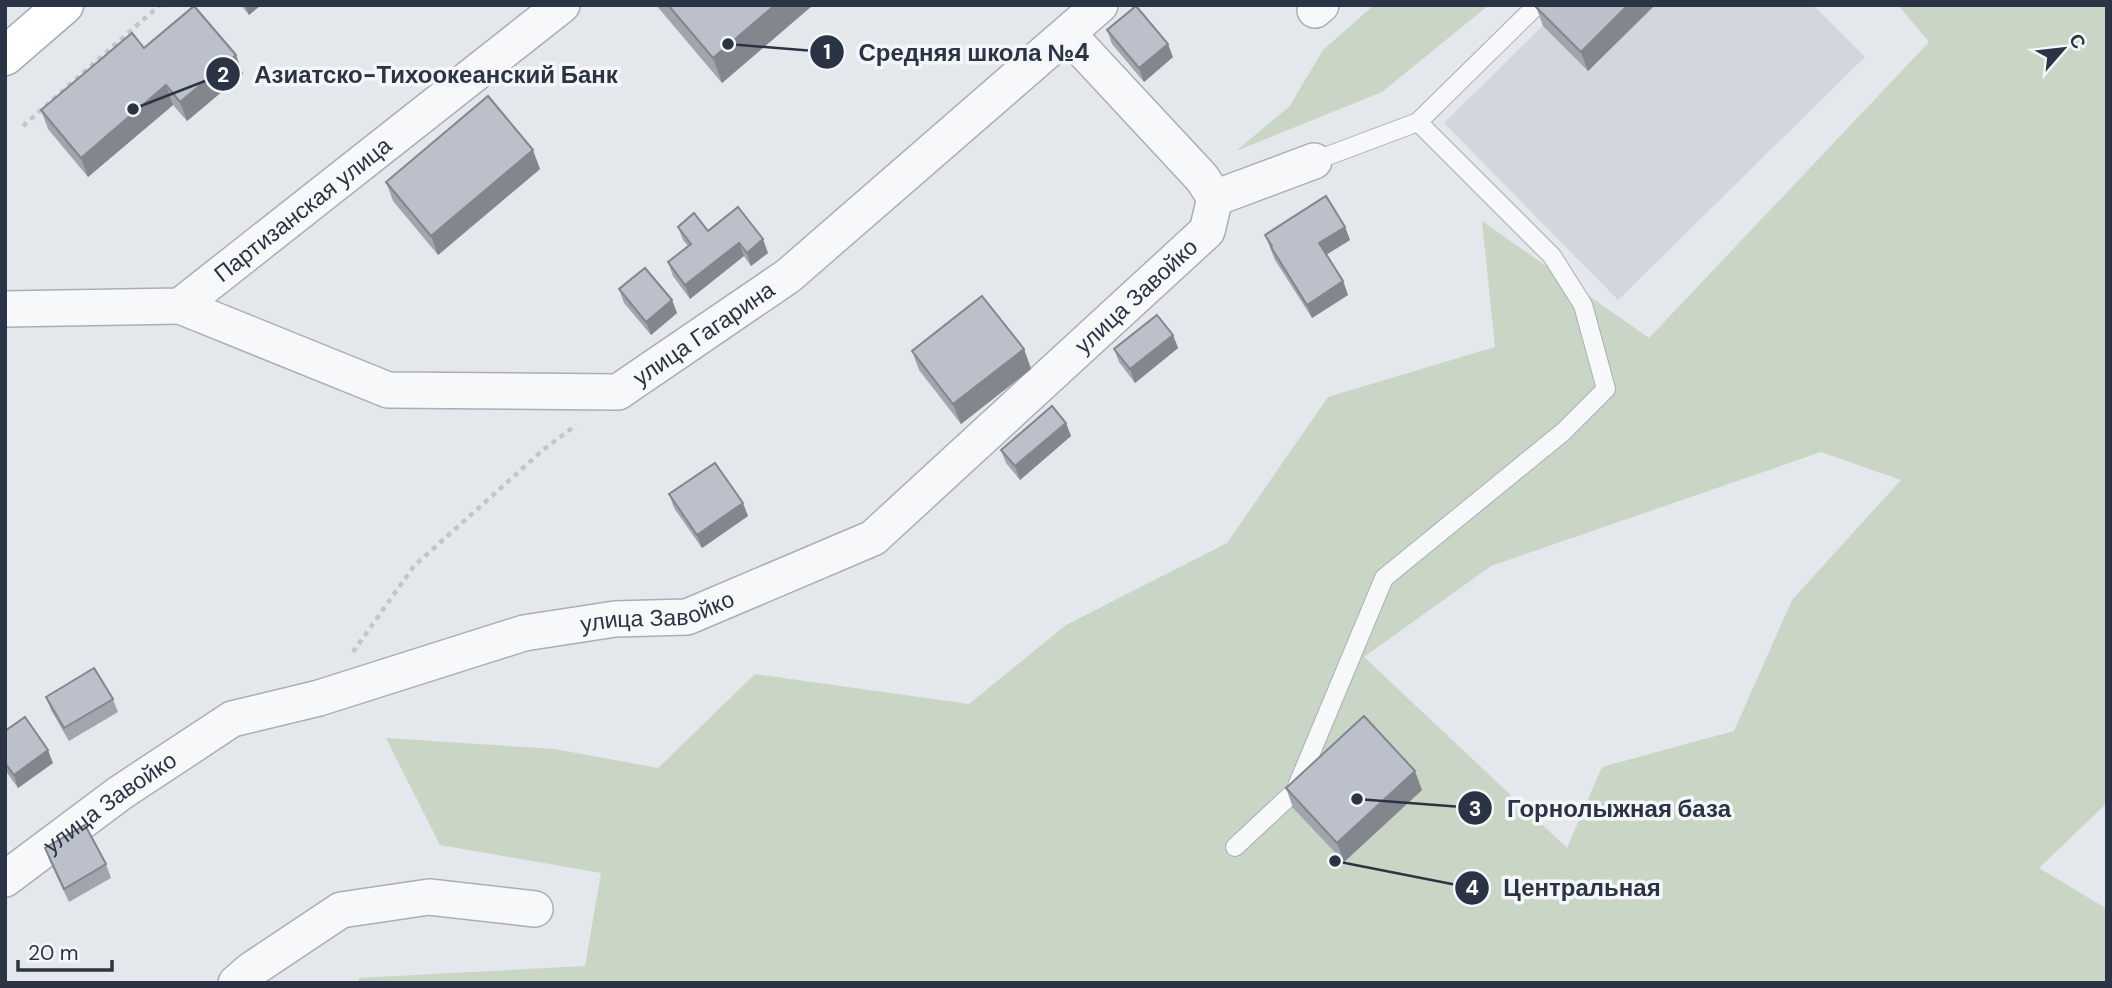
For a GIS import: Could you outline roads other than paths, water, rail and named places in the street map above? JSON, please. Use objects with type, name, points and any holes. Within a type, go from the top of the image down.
[{"type":"main road","points":[[5,56],[64,5]]},
{"type":"street","name":"Партизанская улица","points":[[180,306],[562,5]]},
{"type":"street","name":"улица Гагарина","points":[[180,306],[388,390],[618,392],[788,276],[1100,5]]},
{"type":"street","points":[[1068,34],[1202,178],[1215,198],[1314,161]]},
{"type":"street","name":"улица Завойко","points":[[5,879],[120,793],[232,719],[319,698],[524,633],[615,619],[687,617],[873,538],[1207,231],[1215,198]]},
{"type":"street","points":[[5,309],[180,306]]},
{"type":"street","points":[[236,983],[251,970],[341,910],[429,897],[536,909]]},
{"type":"lane","points":[[1314,161],[1418,122],[1537,5]]},
{"type":"lane","points":[[1235,847],[1295,790],[1384,578],[1563,432],[1606,389],[1583,305],[1552,256],[1418,122]]},
{"type":"place","name":"Средняя школа №4","points":[[728,44]]},
{"type":"place","name":"Азиатско-Тихоокеанский Банк","points":[[133,109]]},
{"type":"place","name":"Горнолыжная база","points":[[1357,799]]},
{"type":"place","name":"Центральная","points":[[1335,861]]}]
